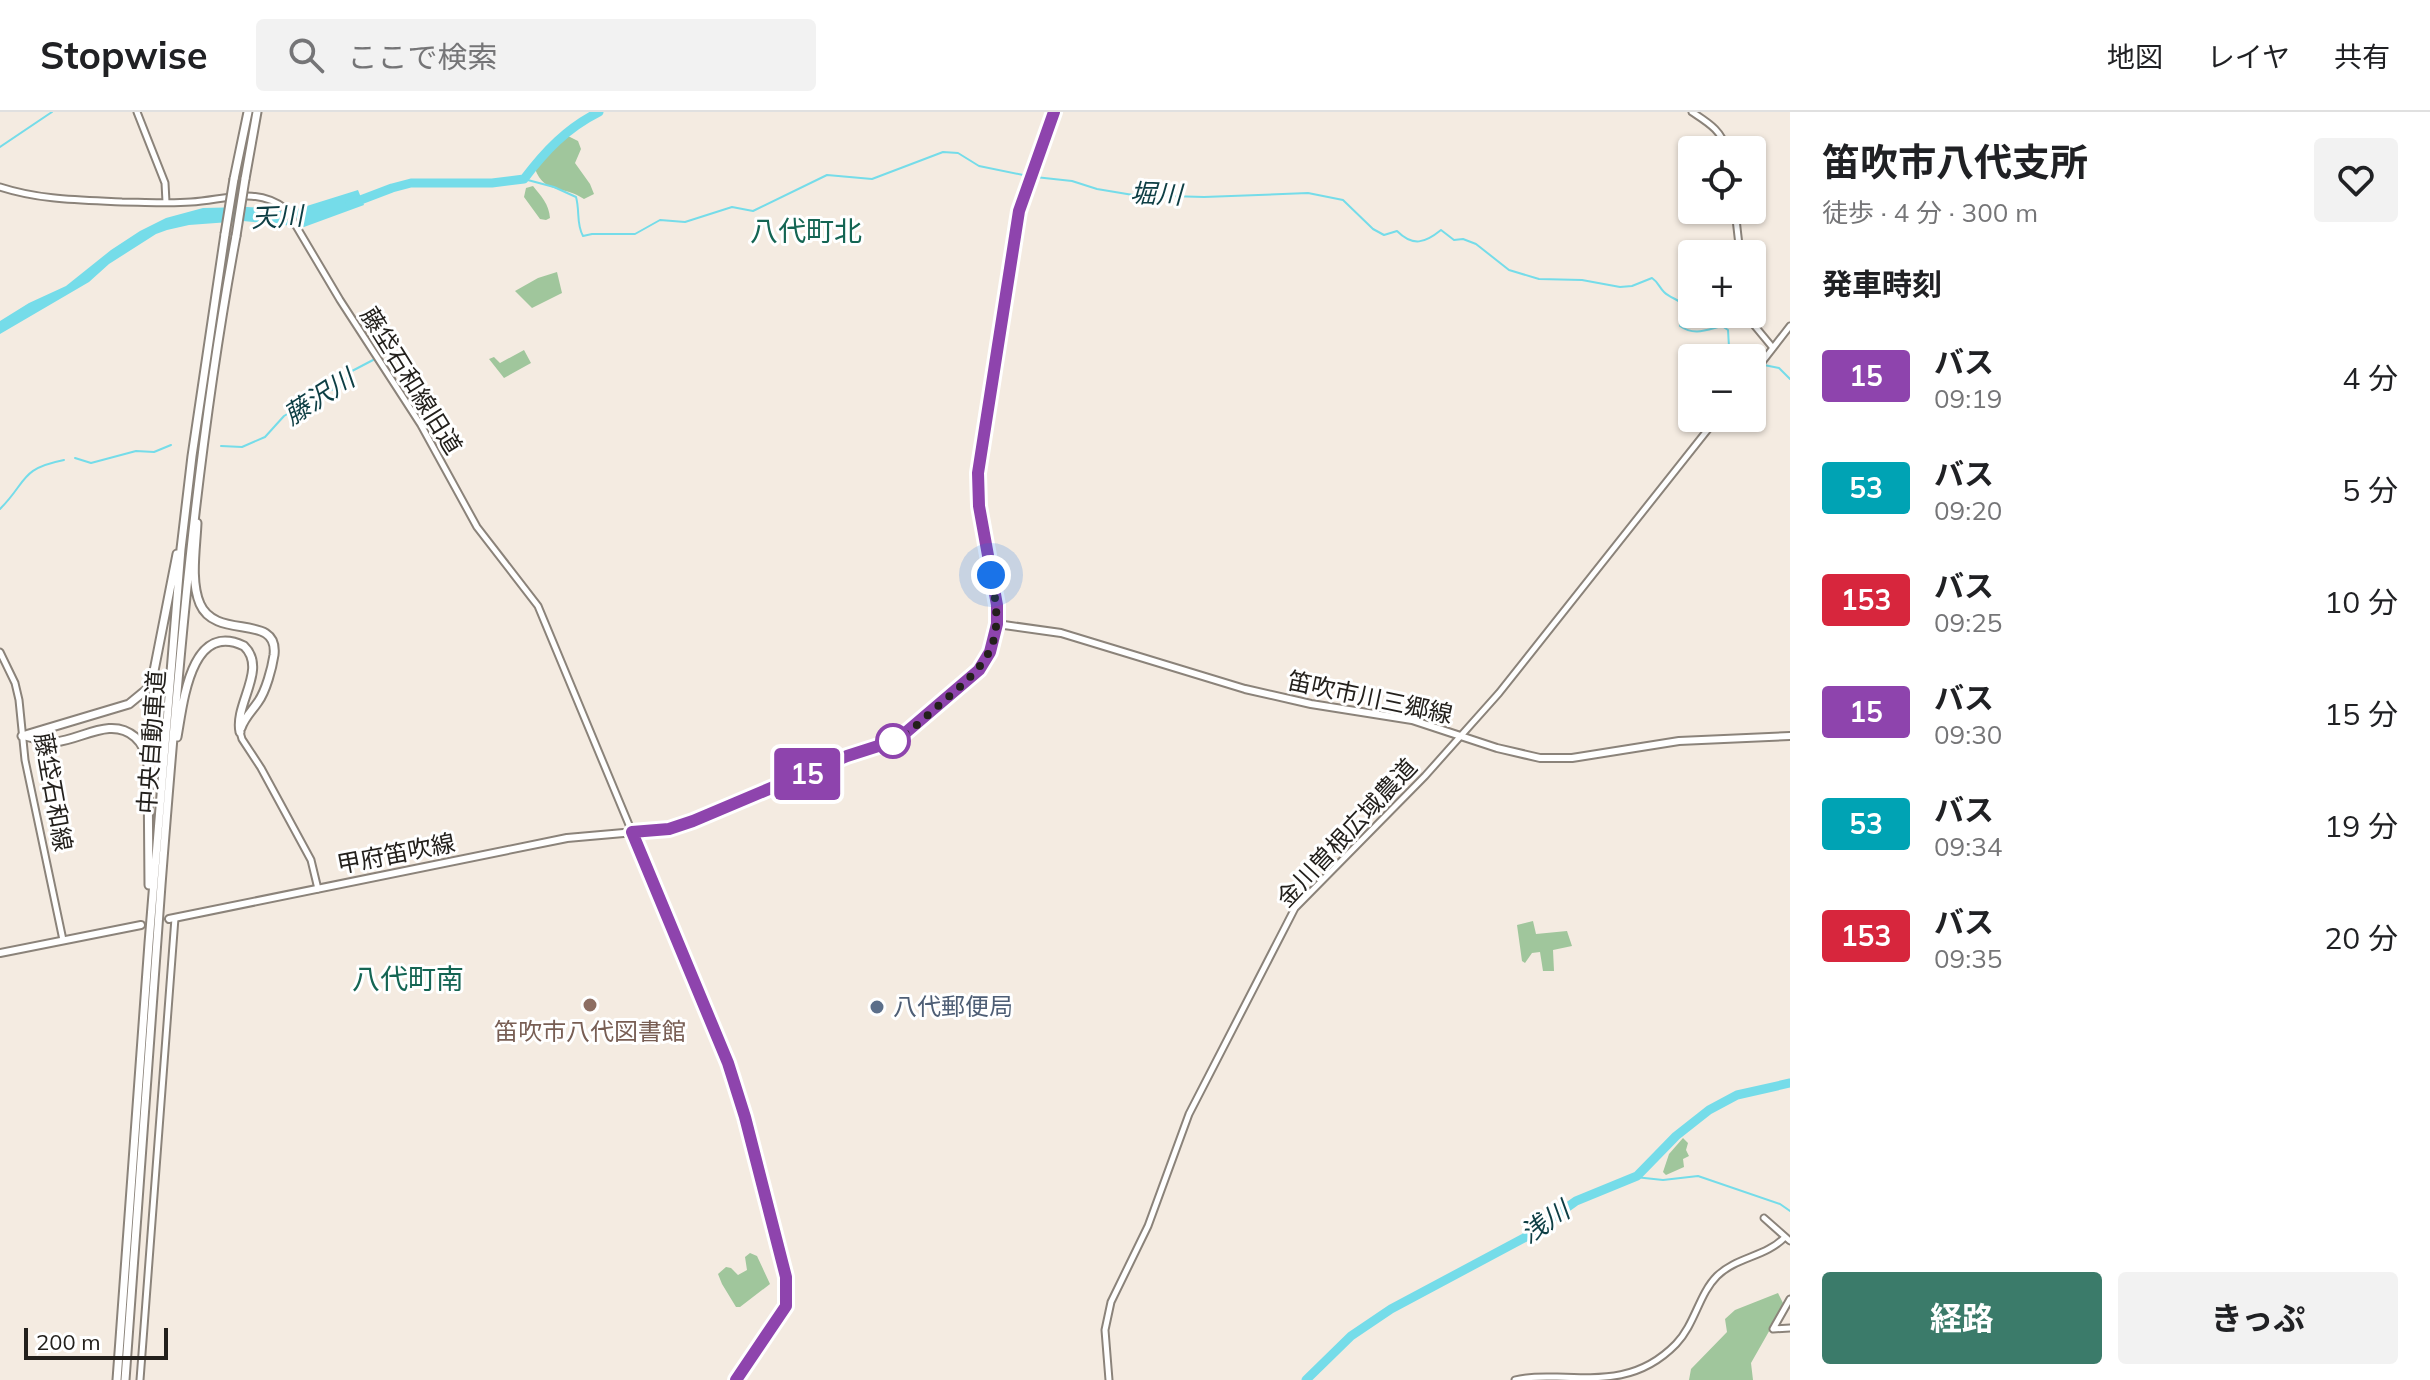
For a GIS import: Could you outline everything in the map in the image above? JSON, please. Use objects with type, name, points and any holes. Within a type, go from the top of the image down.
[{"type":"highway","name":"中央自動車道","points":[[117,1380],[176,608],[192,456],[225,234],[248,112]]},
{"type":"highway","name":"中央自動車道","points":[[125,1380],[180,638],[218,330],[257,112]]},
{"type":"highway","points":[[22,736],[129,704],[146,690],[153,676],[178,549],[192,456]]},
{"type":"highway","points":[[197,481],[195,574],[200,604],[204,612],[216,621],[264,632],[274,647],[262,696],[247,714],[240,732]]},
{"type":"highway","points":[[163,864],[177,737],[187,685],[199,655],[222,642],[244,646],[253,659],[239,718],[240,732]]},
{"type":"highway","points":[[22,736],[55,742],[116,729],[132,734],[144,748],[148,766],[149,943]]},
{"type":"main road","points":[[997,624],[995,594],[979,506],[978,473],[1017,221],[1054,112]]},
{"type":"main road","name":"笛吹市川三郷線","points":[[997,624],[1061,633],[1245,689],[1311,704],[1412,720],[1497,748],[1540,758],[1572,758],[1679,741],[1790,736]]},
{"type":"main road","name":"甲府笛吹線","points":[[172,919],[567,838],[669,829],[693,821],[847,756],[897,740],[979,670],[990,652],[997,624]]},
{"type":"main road","points":[[632,832],[728,1063],[786,1277],[786,1306],[736,1380]]},
{"type":"main road","points":[[0,953],[141,925]]},
{"type":"street","points":[[137,112],[165,183],[166,202]]},
{"type":"street","points":[[1692,112],[1716,129],[1720,136]]},
{"type":"street","name":"藤垈石和線旧道","points":[[0,187],[43,198],[166,202],[254,195],[275,201],[286,209],[340,300],[421,425],[477,527],[538,606],[632,832]]},
{"type":"street","points":[[1766,357],[1790,326]]},
{"type":"street","points":[[1756,328],[1773,348]]},
{"type":"street","name":"金川曽根広域農道","points":[[1109,1380],[1105,1330],[1118,1283],[1144,1236],[1189,1114],[1295,908],[1403,800],[1499,693],[1706,432]]},
{"type":"street","name":"藤垈石和線","points":[[0,652],[15,683],[34,804],[63,940]]},
{"type":"street","points":[[240,732],[311,860],[318,889]]},
{"type":"street","points":[[140,1380],[172,919]]},
{"type":"street","points":[[1515,1380],[1534,1377],[1606,1379],[1649,1365],[1679,1341],[1719,1274],[1788,1239],[1764,1218]]},
{"type":"street","points":[[1790,1299],[1773,1329],[1790,1328]]},
{"type":"green space","points":[[568,136],[578,141],[581,149],[575,163],[594,194],[584,199],[544,183],[535,169],[556,143]]},
{"type":"green space","points":[[533,186],[548,208],[550,218],[546,220],[540,219],[524,197],[526,188]]},
{"type":"green space","points":[[557,272],[562,293],[532,308],[515,291],[538,278]]},
{"type":"green space","points":[[524,350],[531,363],[504,378],[489,359],[494,357],[500,363]]},
{"type":"green space","points":[[1533,921],[1536,934],[1567,931],[1572,946],[1553,950],[1554,971],[1543,971],[1540,952],[1532,953],[1525,963],[1522,961],[1517,925]]},
{"type":"green space","points":[[1683,1138],[1688,1143],[1686,1150],[1689,1156],[1683,1159],[1684,1167],[1666,1175],[1663,1172],[1669,1154]]},
{"type":"green space","points":[[750,1253],[757,1256],[770,1284],[736,1307],[718,1274],[726,1267],[738,1275],[747,1270],[745,1257]]},
{"type":"green space","points":[[1778,1293],[1784,1305],[1751,1363],[1753,1380],[1689,1380],[1691,1369],[1727,1332],[1725,1319],[1735,1310]]},
{"type":"water","points":[[358,190],[364,205],[304,227],[243,221],[189,225],[156,234],[109,264],[89,282],[0,334],[0,321],[66,286],[111,250],[166,218],[203,208],[294,210]]},
{"type":"waterway","points":[[0,147],[52,112]]},
{"type":"waterway","name":"天川","points":[[350,204],[411,183],[492,183],[524,179],[557,141],[599,112]]},
{"type":"waterway","name":"堀川","points":[[524,179],[576,197],[583,236],[635,234],[660,220],[685,222],[732,207],[753,211],[827,175],[872,179],[943,152],[958,153],[979,166],[1028,176]]},
{"type":"waterway","name":"堀川","points":[[1035,177],[1072,181],[1133,195],[1204,197],[1308,193],[1343,200],[1373,229],[1384,235],[1397,231],[1408,239],[1419,241],[1441,230],[1454,240],[1463,239],[1476,244],[1509,270],[1539,279],[1582,280],[1620,287],[1652,278],[1664,292],[1685,307],[1680,326],[1695,331],[1722,326],[1728,330],[1729,344]]},
{"type":"waterway","name":"藤沢川","points":[[221,446],[242,447],[265,437],[284,416],[322,393],[340,387],[352,371],[373,360]]},
{"type":"waterway","name":"堀川","points":[[1766,365],[1779,368],[1790,379]]},
{"type":"waterway","name":"藤沢川","points":[[75,458],[91,463],[136,451],[154,452],[171,445]]},
{"type":"waterway","name":"藤沢川","points":[[0,509],[31,472],[64,460]]},
{"type":"waterway","name":"浅川","points":[[1306,1380],[1351,1336],[1391,1309],[1524,1238],[1576,1201],[1637,1176],[1676,1136],[1709,1110],[1737,1095],[1790,1083]]},
{"type":"waterway","points":[[1635,1177],[1663,1180],[1698,1176],[1780,1204],[1790,1211]]},
{"type":"bus line","name":"15","points":[[736,1380],[780,1318],[786,1306],[788,1287],[745,1117],[728,1063],[632,832],[669,829],[693,821],[847,756],[897,740],[963,685],[986,661],[994,641],[997,605],[979,506],[979,461],[1019,211],[1054,112]]},
{"type":"place","name":"笛吹市八代図書館","points":[[590,1005]]},
{"type":"place","name":"八代郵便局","points":[[877,1007]]},
{"type":"district","name":"八代町北","points":[[806,231]]},
{"type":"district","name":"八代町南","points":[[408,979]]},
{"type":"route","points":[[893,741],[963,685],[986,661],[997,624],[991,575]]}]
